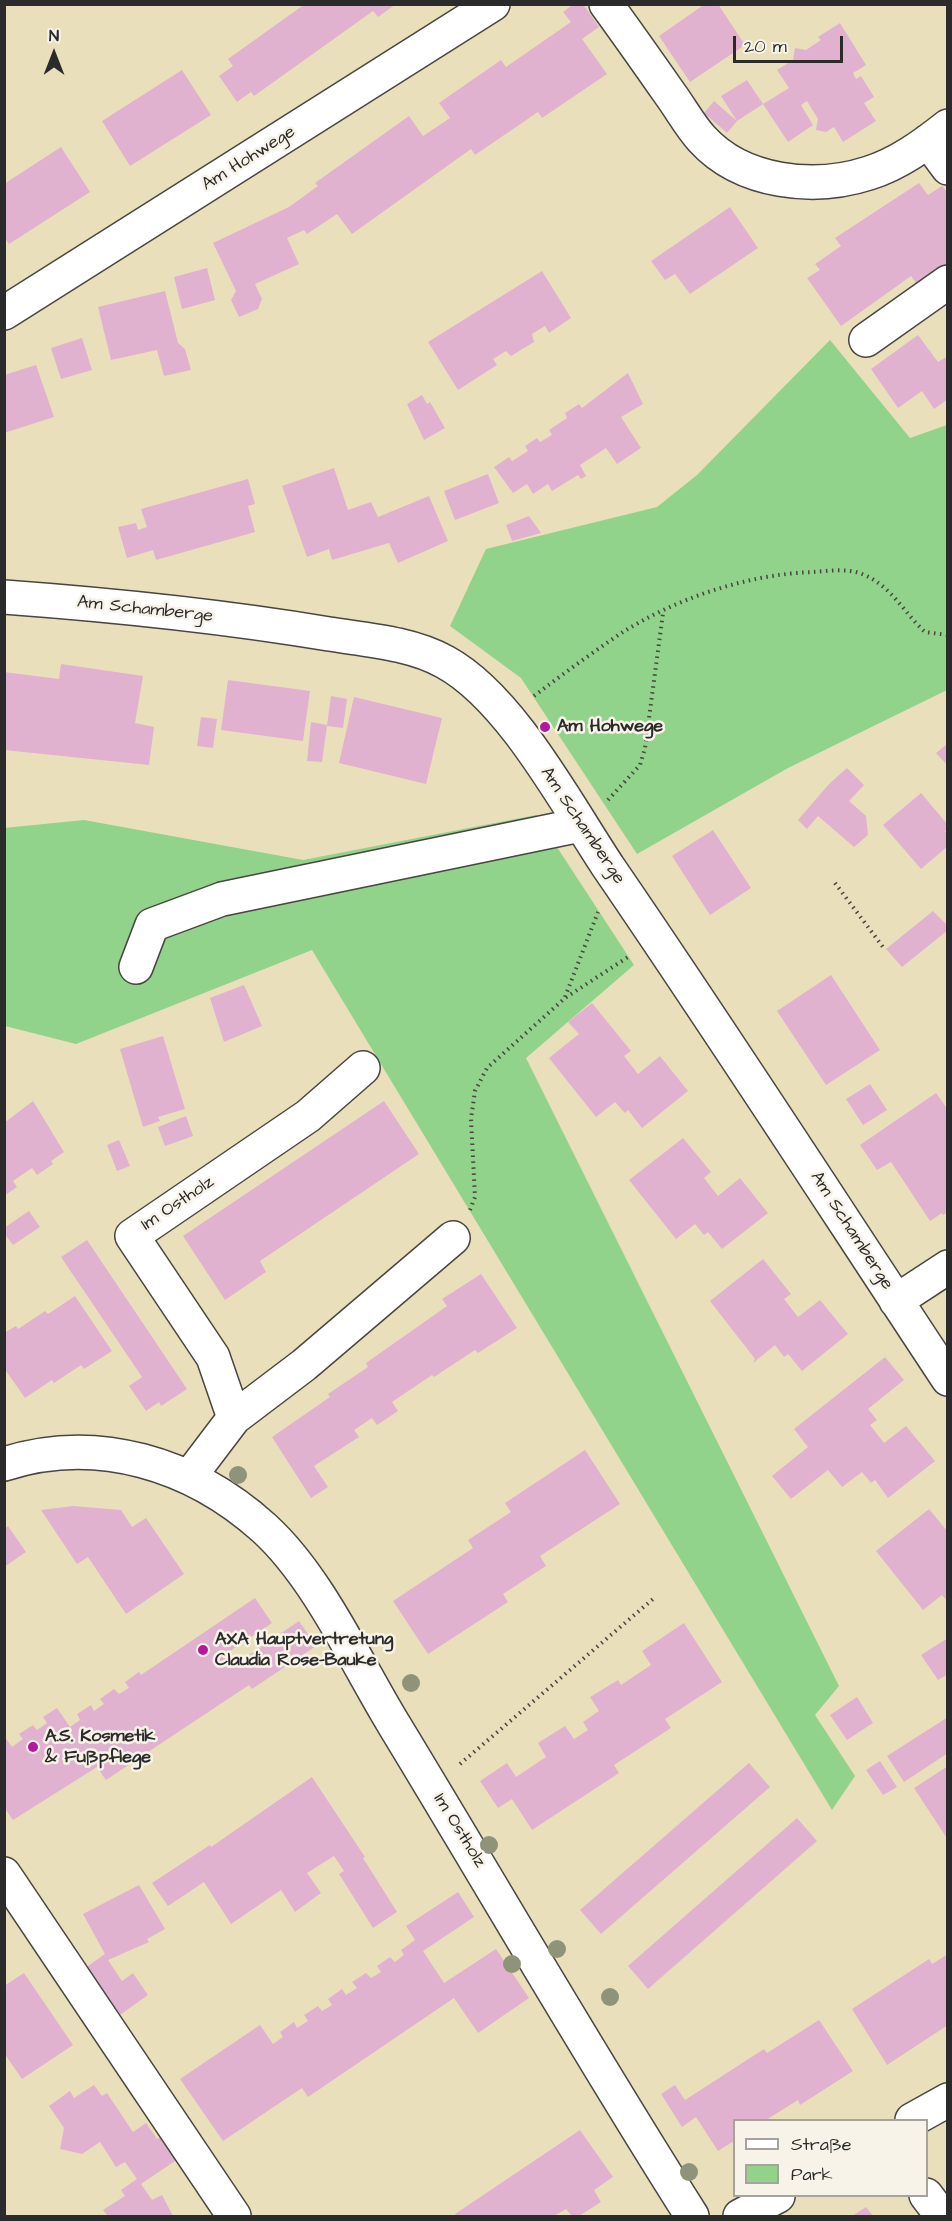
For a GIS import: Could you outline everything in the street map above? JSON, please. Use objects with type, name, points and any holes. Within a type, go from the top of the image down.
[{"type":"street","name":"Am Hohwege","points":[[4,313],[493,4]]},
{"type":"street","points":[[606,4],[702,139],[727,161],[745,170],[785,180],[832,180],[868,173],[901,159],[938,134],[948,168]]},
{"type":"street","points":[[866,340],[948,282]]},
{"type":"street","name":"Am Schamberge","points":[[4,597],[142,607],[400,646],[442,660],[472,679],[507,716],[659,938],[948,1379]]},
{"type":"street","points":[[136,967],[152,925],[222,899],[580,825]]},
{"type":"street","name":"Im Ostholz","points":[[234,1418],[213,1357],[132,1236],[308,1116],[363,1068]]},
{"type":"street","points":[[190,1476],[234,1418],[304,1365],[453,1238]]},
{"type":"street","points":[[896,1301],[948,1268]]},
{"type":"street","name":"Im Ostholz","points":[[4,1464],[64,1453],[125,1455],[190,1476],[262,1526],[285,1549],[328,1612],[692,2217]]},
{"type":"street","points":[[4,1874],[234,2217]]},
{"type":"street","points":[[915,2119],[948,2100]]},
{"type":"street","points":[[928,2196],[942,2217]]},
{"type":"street","points":[[740,2217],[776,2197]]},
{"type":"path","points":[[507,716],[624,631],[663,612],[734,585],[776,575],[842,570],[860,573],[877,581],[894,596],[925,632],[948,635]]},
{"type":"path","points":[[580,825],[614,795],[640,765],[650,719],[663,612]]},
{"type":"path","points":[[565,998],[613,873]]},
{"type":"path","points":[[835,883],[883,947]]},
{"type":"path","points":[[453,1238],[475,1197],[471,1119],[475,1091],[487,1068],[565,998],[659,938]]},
{"type":"path","points":[[432,1788],[653,1599]]},
{"type":"green space","points":[[830,340],[910,438],[947,425],[947,690],[788,768],[637,854],[521,678],[450,626],[486,549],[657,507],[697,475]]},
{"type":"green space","points":[[536,815],[634,965],[526,1058],[839,1686],[815,1715],[855,1776],[832,1810],[312,950],[76,1044],[5,1026],[4,828],[84,820],[303,860]]},
{"type":"building","points":[[305,4],[396,4],[378,17],[373,11],[254,96],[251,92],[237,102],[219,76],[233,66],[228,59]]},
{"type":"building","points":[[574,4],[583,4],[599,27],[582,39],[607,74],[542,118],[538,112],[475,155],[471,149],[352,234],[337,214],[307,234],[304,230],[287,238],[299,264],[255,284],[262,299],[258,309],[239,317],[231,300],[236,291],[213,243],[289,207],[318,186],[315,183],[409,116],[423,136],[450,118],[439,103],[501,60],[506,67],[571,22],[563,12]]},
{"type":"building","points":[[705,4],[718,4],[745,45],[690,82],[659,36]]},
{"type":"building","points":[[840,23],[866,65],[853,73],[856,79],[861,76],[874,97],[864,103],[876,121],[843,142],[834,127],[826,132],[816,130],[818,119],[807,101],[801,105],[813,125],[788,142],[763,104],[789,88],[777,70],[793,60],[795,48],[806,50],[821,40],[818,37]]},
{"type":"building","points":[[182,70],[211,115],[130,166],[102,121]]},
{"type":"building","points":[[747,80],[763,104],[737,121],[721,96]]},
{"type":"building","points":[[714,101],[737,121],[727,133],[704,113]]},
{"type":"building","points":[[61,147],[90,192],[9,244],[4,237],[4,184]]},
{"type":"building","points":[[919,183],[928,195],[942,186],[948,193],[948,277],[924,294],[911,276],[841,326],[807,278],[820,270],[815,264],[841,246],[835,238]]},
{"type":"building","points":[[730,207],[758,248],[690,294],[675,274],[665,280],[651,261]]},
{"type":"building","points":[[207,268],[215,300],[182,309],[174,277]]},
{"type":"building","points":[[542,271],[571,318],[549,333],[545,326],[532,334],[534,342],[511,356],[506,351],[493,359],[497,365],[458,390],[428,342]]},
{"type":"building","points":[[165,291],[178,343],[185,349],[191,370],[164,376],[157,350],[111,360],[98,307]]},
{"type":"building","points":[[918,335],[938,362],[948,356],[948,399],[934,409],[922,391],[898,408],[871,369]]},
{"type":"building","points":[[82,338],[92,370],[61,379],[51,348]]},
{"type":"building","points":[[36,365],[54,417],[4,433],[4,375]]},
{"type":"building","points":[[628,373],[643,404],[621,417],[641,448],[617,464],[606,448],[580,465],[586,476],[581,479],[578,475],[552,491],[548,484],[533,494],[527,484],[513,493],[494,467],[509,457],[512,461],[528,451],[525,446],[537,438],[540,442],[552,435],[549,430],[567,418],[565,413],[579,404],[582,408]]},
{"type":"building","points":[[422,395],[427,404],[430,402],[445,428],[424,440],[407,404]]},
{"type":"building","points":[[334,468],[348,510],[371,502],[378,517],[429,496],[448,541],[398,563],[389,543],[332,560],[329,549],[307,557],[282,486]]},
{"type":"building","points":[[488,474],[499,503],[455,520],[444,491]]},
{"type":"building","points":[[248,479],[255,504],[248,506],[255,532],[156,560],[153,550],[127,558],[118,527],[136,523],[138,530],[147,527],[141,509]]},
{"type":"building","points":[[529,516],[541,533],[512,541],[506,525]]},
{"type":"building","points":[[61,664],[143,676],[135,723],[154,727],[149,765],[4,750],[4,672],[59,679]]},
{"type":"building","points":[[228,680],[310,691],[303,741],[221,730]]},
{"type":"building","points":[[331,696],[347,699],[343,728],[327,726],[322,762],[307,761],[311,722],[327,725]]},
{"type":"building","points":[[354,697],[442,718],[426,784],[339,763]]},
{"type":"building","points":[[201,717],[217,719],[213,748],[197,746]]},
{"type":"building","points":[[948,743],[948,766],[936,753]]},
{"type":"building","points":[[847,768],[864,785],[849,801],[866,816],[868,835],[854,847],[818,816],[807,829],[798,820],[829,784]]},
{"type":"building","points":[[921,793],[948,825],[945,832],[948,834],[948,846],[921,869],[883,825]]},
{"type":"building","points":[[713,830],[751,888],[710,915],[672,856]]},
{"type":"building","points":[[933,911],[948,926],[948,930],[902,967],[886,949]]},
{"type":"building","points":[[831,975],[880,1050],[826,1085],[777,1011]]},
{"type":"building","points":[[244,985],[262,1026],[224,1042],[210,998]]},
{"type":"building","points":[[592,1003],[631,1051],[624,1056],[638,1074],[660,1056],[688,1091],[642,1128],[628,1110],[625,1113],[615,1102],[596,1117],[549,1058],[579,1034],[568,1022]]},
{"type":"building","points":[[163,1036],[185,1109],[158,1117],[160,1121],[143,1127],[120,1049]]},
{"type":"building","points":[[870,1084],[887,1110],[863,1125],[846,1099]]},
{"type":"building","points":[[936,1093],[948,1110],[948,1212],[930,1221],[891,1162],[877,1170],[860,1145]]},
{"type":"building","points":[[33,1101],[64,1152],[51,1161],[53,1164],[37,1175],[32,1168],[13,1181],[17,1187],[4,1196],[4,1123]]},
{"type":"building","points":[[384,1101],[419,1154],[260,1261],[266,1272],[225,1300],[183,1236]]},
{"type":"building","points":[[186,1116],[193,1136],[165,1146],[158,1127]]},
{"type":"building","points":[[683,1138],[711,1172],[704,1178],[718,1196],[740,1178],[768,1213],[722,1249],[708,1232],[704,1235],[695,1224],[676,1239],[629,1180]]},
{"type":"building","points":[[119,1140],[130,1166],[117,1171],[107,1145]]},
{"type":"building","points":[[29,1211],[40,1227],[13,1245],[4,1233],[4,1228]]},
{"type":"building","points":[[87,1240],[187,1389],[161,1406],[159,1402],[146,1411],[129,1386],[142,1377],[61,1257]]},
{"type":"building","points":[[763,1259],[791,1294],[784,1299],[798,1317],[820,1300],[848,1334],[802,1371],[788,1354],[784,1357],[775,1345],[753,1363],[755,1359],[710,1301]]},
{"type":"building","points":[[481,1274],[517,1328],[478,1353],[475,1350],[434,1377],[432,1375],[392,1402],[398,1411],[377,1425],[372,1418],[354,1430],[359,1437],[314,1466],[328,1487],[311,1498],[272,1437],[330,1397],[328,1394],[368,1367],[366,1363],[447,1306],[442,1299]]},
{"type":"building","points":[[75,1296],[112,1351],[84,1369],[81,1365],[54,1383],[52,1380],[25,1398],[4,1368],[4,1333],[16,1326],[18,1329],[45,1311],[48,1314]]},
{"type":"building","points":[[885,1357],[904,1380],[868,1409],[877,1420],[870,1425],[884,1443],[906,1426],[935,1461],[888,1498],[875,1480],[871,1483],[862,1472],[842,1487],[828,1470],[791,1499],[772,1476],[808,1447],[794,1429]]},
{"type":"building","points":[[585,1450],[620,1504],[540,1556],[546,1566],[503,1594],[508,1602],[428,1654],[393,1601],[473,1548],[468,1540],[511,1512],[505,1503]]},
{"type":"building","points":[[73,1506],[121,1510],[132,1527],[146,1518],[184,1574],[126,1614],[88,1557],[77,1564],[41,1510]]},
{"type":"building","points":[[929,1509],[948,1532],[948,1602],[942,1595],[923,1610],[876,1551]]},
{"type":"building","points":[[8,1526],[26,1552],[4,1567],[4,1529]]},
{"type":"building","points":[[255,1598],[272,1623],[227,1653],[236,1664],[299,1621],[316,1646],[252,1689],[249,1685],[106,1780],[97,1767],[13,1820],[4,1807],[4,1736],[12,1747],[23,1739],[19,1734],[33,1725],[37,1730],[47,1723],[43,1717],[57,1708],[70,1727],[80,1720],[77,1714],[91,1705],[94,1711],[104,1704],[100,1699],[114,1689],[119,1694],[129,1688],[125,1682],[139,1672],[141,1675]]},
{"type":"building","points":[[684,1623],[722,1682],[665,1719],[671,1728],[614,1765],[619,1773],[532,1830],[512,1799],[498,1808],[480,1781],[507,1763],[516,1777],[546,1757],[538,1743],[565,1726],[574,1739],[588,1730],[583,1722],[599,1711],[590,1697],[618,1680],[621,1685],[651,1665],[642,1651]]},
{"type":"building","points":[[948,1638],[948,1674],[938,1680],[921,1655]]},
{"type":"building","points":[[857,1697],[873,1723],[847,1740],[830,1715]]},
{"type":"building","points":[[948,1717],[948,1753],[904,1782],[887,1756]]},
{"type":"building","points":[[880,1761],[897,1787],[883,1795],[866,1770]]},
{"type":"building","points":[[749,1763],[770,1787],[601,1934],[580,1910]]},
{"type":"building","points":[[948,1766],[948,1840],[914,1788]]},
{"type":"building","points":[[312,1777],[365,1857],[363,1858],[397,1912],[373,1928],[339,1874],[344,1871],[334,1856],[307,1873],[321,1893],[295,1912],[281,1890],[231,1924],[204,1882],[168,1906],[152,1883],[210,1845],[211,1847]]},
{"type":"building","points":[[797,1818],[817,1841],[648,1989],[628,1966]]},
{"type":"building","points":[[139,1885],[165,1929],[147,1939],[149,1942],[108,1960],[122,1981],[133,1973],[148,1995],[117,2017],[85,1968],[105,1954],[83,1914]]},
{"type":"building","points":[[458,1892],[474,1917],[423,1951],[444,1983],[496,1949],[529,1998],[478,2033],[454,1998],[308,2097],[302,2088],[223,2141],[180,2079],[260,2025],[273,2044],[283,2037],[280,2032],[294,2022],[297,2028],[308,2021],[304,2015],[318,2006],[322,2011],[332,2005],[328,1999],[342,1989],[346,1995],[357,1988],[352,1982],[366,1973],[371,1978],[381,1972],[377,1966],[390,1957],[395,1962],[404,1955],[401,1950],[415,1940],[406,1926]]},
{"type":"building","points":[[948,1954],[948,2025],[887,2065],[852,2009],[929,1959],[932,1964]]},
{"type":"building","points":[[24,1973],[73,2045],[22,2079],[4,2053],[4,1986]]},
{"type":"building","points":[[819,2020],[853,2071],[800,2105],[798,2100],[768,2119],[733,2119],[733,2142],[718,2151],[696,2117],[682,2127],[661,2094],[675,2085],[685,2100],[764,2049],[767,2053]]},
{"type":"building","points":[[94,2085],[102,2096],[107,2093],[133,2132],[146,2123],[157,2139],[165,2134],[181,2157],[141,2184],[152,2200],[162,2195],[173,2216],[108,2216],[103,2210],[125,2196],[121,2190],[137,2179],[125,2162],[116,2167],[100,2142],[82,2154],[60,2149],[64,2128],[49,2106],[70,2091],[74,2098]]},
{"type":"building","points":[[580,2130],[613,2177],[594,2190],[601,2202],[579,2216],[572,2216],[566,2209],[554,2216],[456,2216],[455,2214]]},
{"type":"building","points":[[866,2207],[873,2216],[852,2216]]},
{"type":"place","name":"Am Hohwege","points":[[545,727]]},
{"type":"place","name":"AXA Hauptvertretung Claudia Rose-Bauke","points":[[203,1650]]},
{"type":"place","name":"A.S. Kosmetik & Fußpflege","points":[[33,1747]]}]
